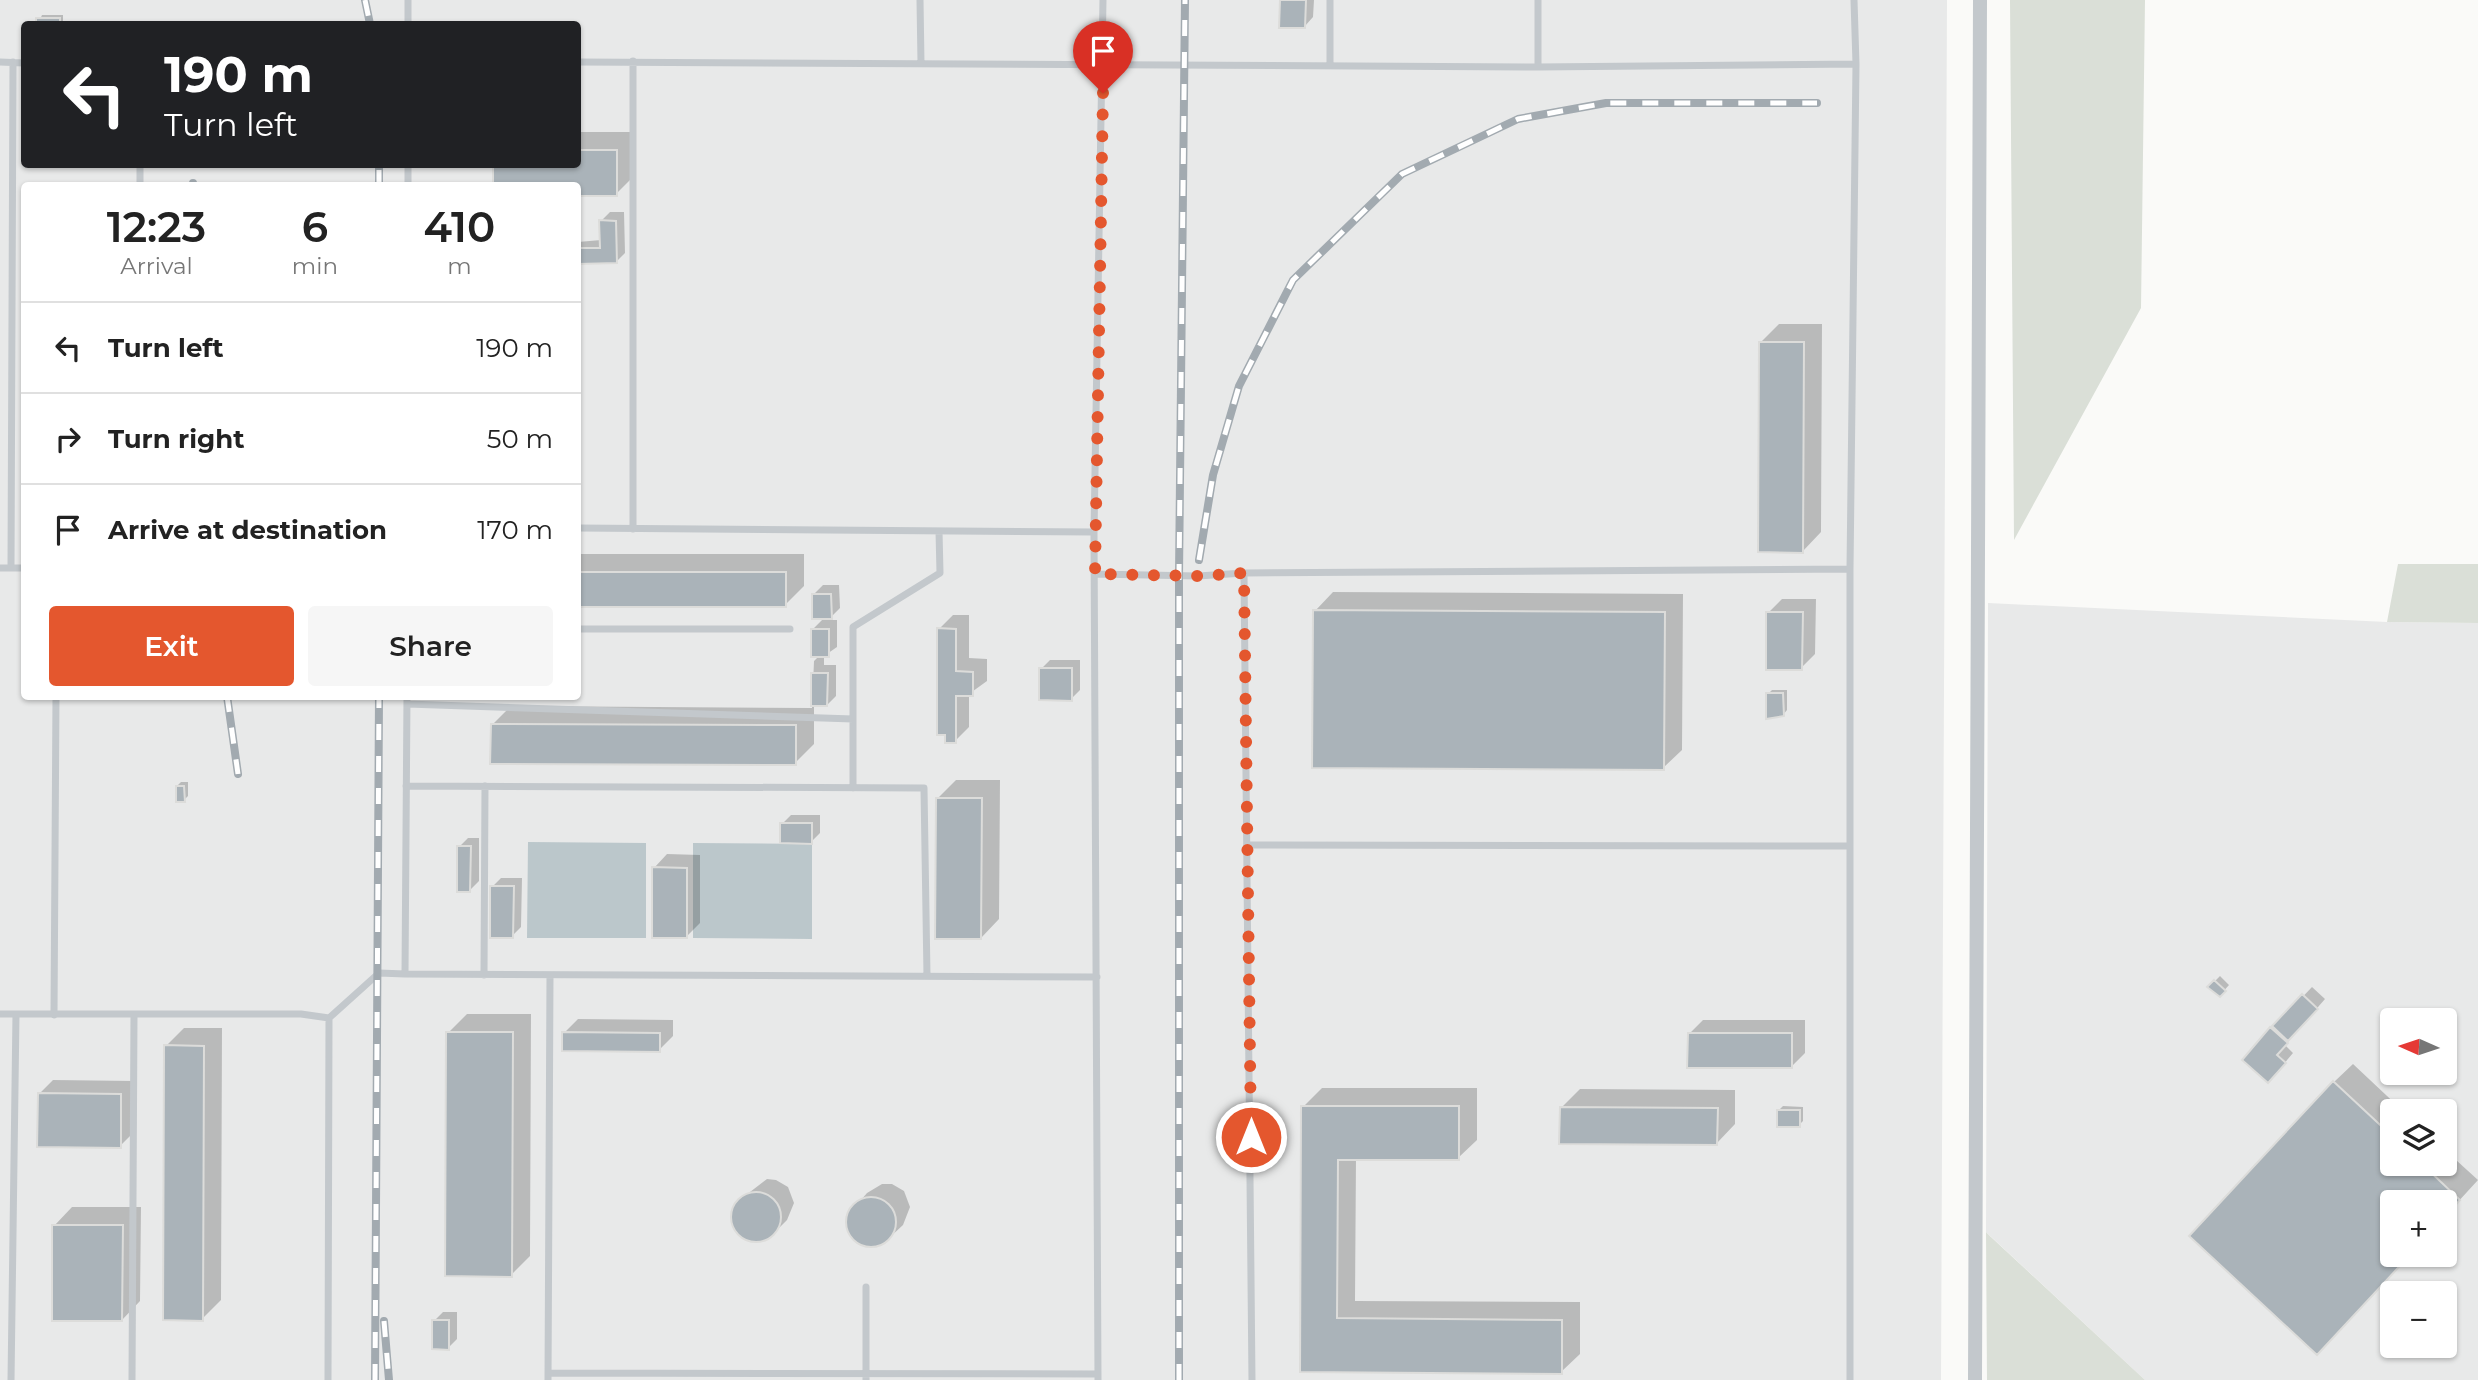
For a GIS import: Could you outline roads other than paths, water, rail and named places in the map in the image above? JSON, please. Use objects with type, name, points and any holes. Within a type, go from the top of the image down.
[{"type":"street","points":[[1975,1380],[1980,0]]},
{"type":"lane","points":[[408,0],[408,21]]},
{"type":"lane","points":[[920,0],[920,63]]},
{"type":"lane","points":[[550,975],[548,1376],[1098,1377],[1094,532],[1103,0]]},
{"type":"lane","points":[[1330,0],[1330,65]]},
{"type":"lane","points":[[1538,0],[1538,67]]},
{"type":"lane","points":[[1850,1380],[1850,569],[1856,64],[1854,0]]},
{"type":"lane","points":[[633,61],[633,529]]},
{"type":"lane","points":[[0,62],[21,62]]},
{"type":"lane","points":[[11,568],[13,62]]},
{"type":"lane","points":[[581,62],[1538,67],[1856,64]]},
{"type":"lane","points":[[581,528],[1094,532]]},
{"type":"lane","points":[[853,788],[853,626],[940,573],[939,531]]},
{"type":"lane","points":[[0,568],[21,568]]},
{"type":"lane","points":[[1095,574],[1198,576],[1244,573],[1850,569]]},
{"type":"lane","points":[[1244,573],[1249,845],[1252,1380]]},
{"type":"lane","points":[[581,629],[790,629]]},
{"type":"lane","points":[[54,1015],[55,700]]},
{"type":"lane","points":[[405,974],[407,700],[853,719]]},
{"type":"lane","points":[[406,786],[925,788],[927,976]]},
{"type":"lane","points":[[484,975],[485,786]]},
{"type":"lane","points":[[1249,845],[1850,846]]},
{"type":"lane","points":[[0,1014],[290,1014],[329,1018],[379,973],[1097,977]]},
{"type":"lane","points":[[11,1380],[16,1014]]},
{"type":"lane","points":[[132,1380],[134,1016]]},
{"type":"lane","points":[[328,1380],[329,1018]]},
{"type":"lane","points":[[866,1287],[866,1377]]},
{"type":"railway","points":[[365,0],[369,21]]},
{"type":"railway","points":[[1179,1380],[1179,576],[1185,0]]},
{"type":"railway","points":[[1199,560],[1213,475],[1239,386],[1293,280],[1402,174],[1518,119],[1606,103],[1817,103]]},
{"type":"railway","points":[[379,168],[379,182]]},
{"type":"railway","points":[[228,700],[238,774]]},
{"type":"railway","points":[[375,1380],[379,700]]},
{"type":"railway","points":[[384,1321],[389,1380]]}]
